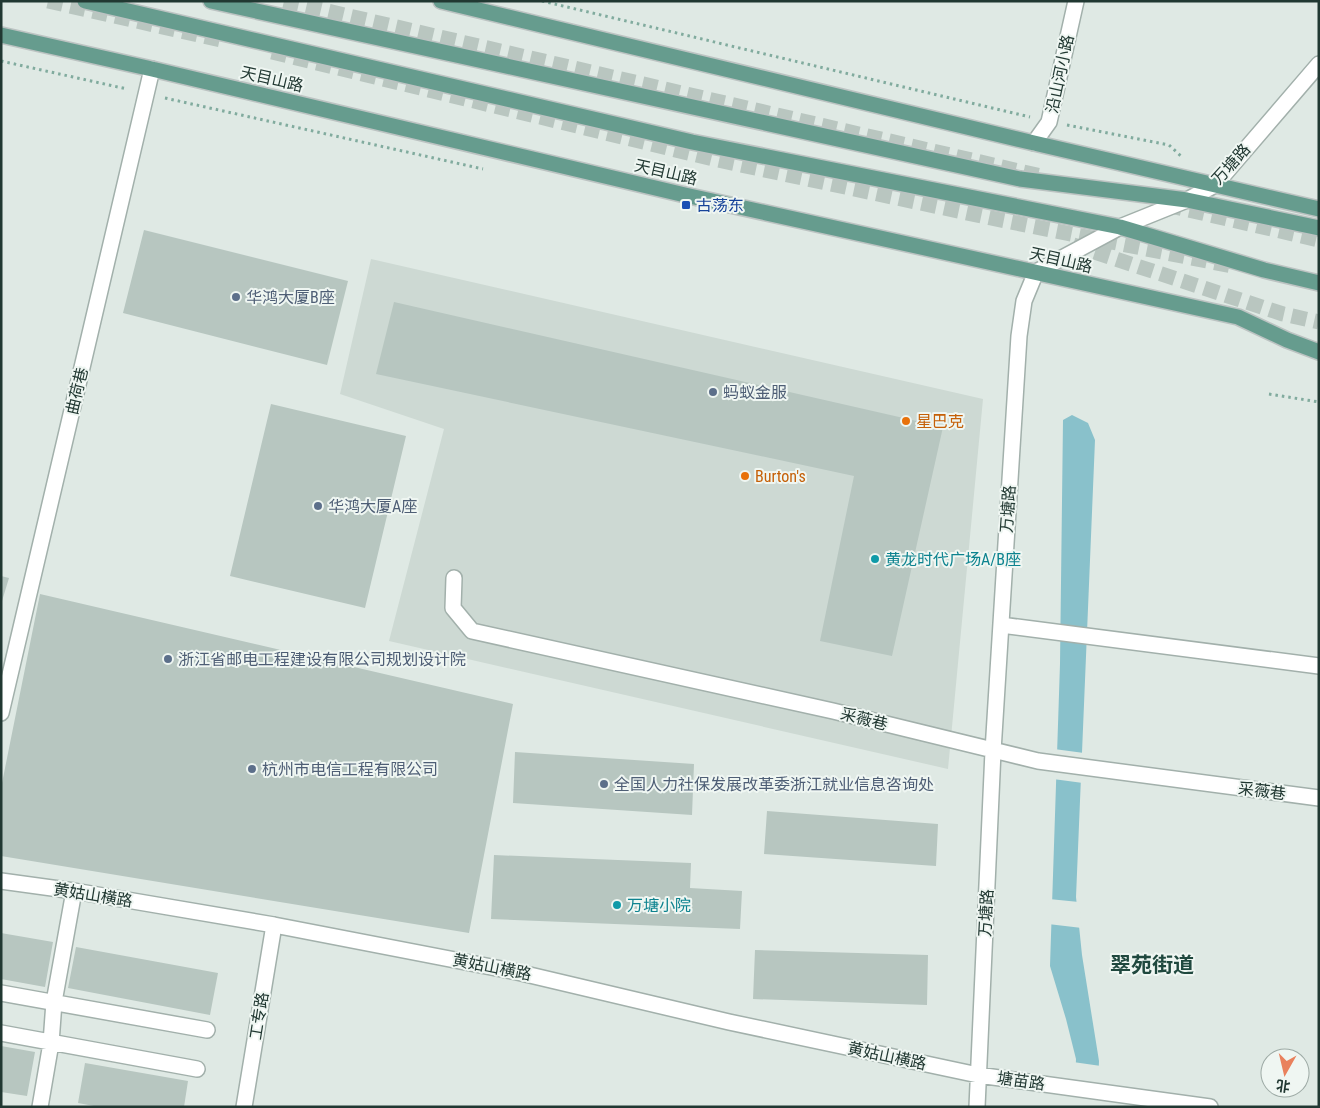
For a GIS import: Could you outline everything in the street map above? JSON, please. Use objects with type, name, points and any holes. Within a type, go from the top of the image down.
[{"type":"main road","name":"天目山路","points":[[85,1],[692,142],[1120,227],[1264,270],[1319,283]]},
{"type":"main road","points":[[211,1],[1020,179],[1187,200],[1319,228]]},
{"type":"main road","points":[[440,1],[1319,209]]},
{"type":"main road","name":"天目山路","points":[[1,35],[685,195],[1238,317],[1319,352]]},
{"type":"street","name":"沿山河小路","points":[[1034,143],[1049,122],[1076,1]]},
{"type":"street","name":"万塘路","points":[[977,1107],[993,751],[1019,336],[1024,301],[1036,272],[1120,227],[1187,200],[1215,185],[1319,64]]},
{"type":"street","name":"曲荷巷","points":[[1,713],[152,69]]},
{"type":"street","name":"采薇巷","points":[[454,578],[453,608],[472,631],[833,711],[993,751],[1053,763],[1319,798]]},
{"type":"street","points":[[1001,625],[1319,666]]},
{"type":"street","name":"黄姑山横路","points":[[1,881],[74,891],[274,925],[517,972],[729,1022],[978,1075]]},
{"type":"street","points":[[40,1107],[51,1043],[54,1002],[74,891]]},
{"type":"street","name":"工专路","points":[[244,1107],[274,925]]},
{"type":"street","points":[[1,993],[207,1030]]},
{"type":"street","points":[[1,1033],[197,1069]]},
{"type":"street","name":"塘苗路","points":[[978,1075],[1210,1107]]},
{"type":"path","points":[[542,1],[1049,122],[1169,146],[1189,162]]},
{"type":"path","points":[[1269,394],[1319,402]]},
{"type":"shaded area","points":[[371,259],[983,399],[948,769],[389,641],[444,429],[340,394]]},
{"type":"water","points":[[1072,415],[1088,423],[1095,440],[1076,897],[1082,955],[1099,1061],[1097,1107],[1074,1107],[1076,1059],[1050,966],[1060,664],[1063,420]]},
{"type":"pier","points":[[1054,749],[1084,753],[1083,783],[1053,779]]},
{"type":"pier","points":[[1049,899],[1079,902],[1082,928],[1048,924]]},
{"type":"pier","points":[[1073,1062],[1101,1066],[1100,1107],[1072,1107]]},
{"type":"building","name":"华鸿大厦B座","points":[[144,230],[348,281],[327,365],[123,313]]},
{"type":"building","name":"黄龙时代广场A/B座","points":[[394,302],[943,427],[892,656],[820,641],[854,476],[376,374]]},
{"type":"building","name":"华鸿大厦A座","points":[[271,404],[406,436],[365,608],[230,576]]},
{"type":"building","points":[[1,576],[9,578],[2,601],[1,601]]},
{"type":"building","name":"杭州市电信工程有限公司","points":[[40,594],[513,704],[469,933],[1,856],[1,788]]},
{"type":"building","name":"全国人力社保发展改革委浙江就业信息咨询处","points":[[515,752],[694,764],[692,815],[513,803]]},
{"type":"building","points":[[767,811],[938,824],[936,866],[764,854]]},
{"type":"building","name":"万塘小院","points":[[494,855],[691,863],[690,888],[742,891],[740,929],[491,919]]},
{"type":"building","points":[[1,933],[53,942],[45,987],[1,979]]},
{"type":"building","points":[[76,947],[218,973],[210,1015],[68,988]]},
{"type":"building","points":[[755,950],[928,955],[927,1005],[753,999]]},
{"type":"building","points":[[1,1046],[35,1052],[27,1096],[1,1092]]},
{"type":"building","points":[[85,1063],[188,1081],[184,1107],[99,1107],[78,1103]]},
{"type":"tunnel","points":[[48,1],[225,41]]},
{"type":"tunnel","points":[[284,1],[1045,177]]},
{"type":"tunnel","points":[[272,52],[713,159],[991,218],[1232,266]]},
{"type":"tunnel","points":[[1167,205],[1319,240]]},
{"type":"tunnel","points":[[1073,245],[1283,314],[1319,322]]},
{"type":"place","name":"古荡东","points":[[686,205]]},
{"type":"place","name":"华鸿大厦B座","points":[[236,297]]},
{"type":"place","name":"蚂蚁金服","points":[[713,392]]},
{"type":"place","name":"星巴克","points":[[906,421]]},
{"type":"place","name":"Burton's","points":[[745,476]]},
{"type":"place","name":"华鸿大厦A座","points":[[318,506]]},
{"type":"place","name":"黄龙时代广场A/B座","points":[[875,559]]},
{"type":"place","name":"浙江省邮电工程建设有限公司规划设计院","points":[[168,659]]},
{"type":"place","name":"杭州市电信工程有限公司","points":[[252,769]]},
{"type":"place","name":"全国人力社保发展改革委浙江就业信息咨询处","points":[[604,784]]},
{"type":"place","name":"万塘小院","points":[[617,905]]},
{"type":"district","name":"翠苑街道","points":[[1152,965]]}]
